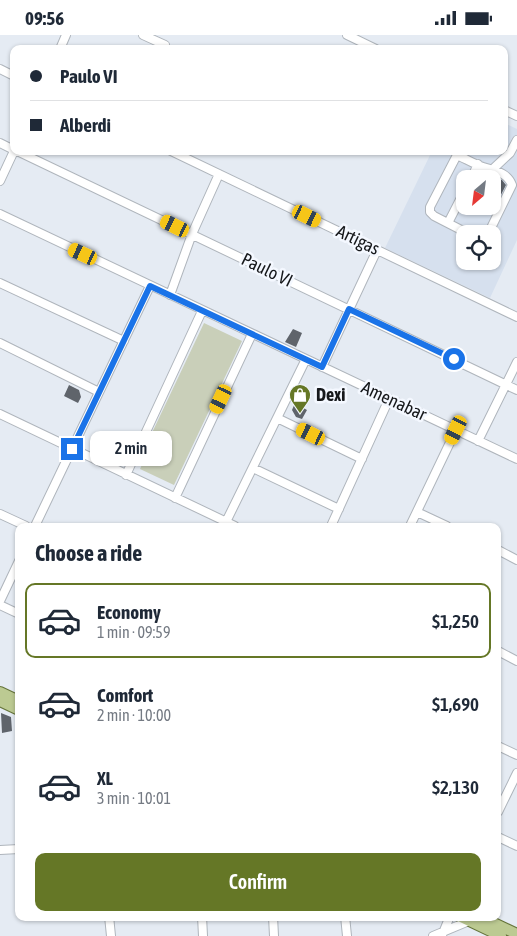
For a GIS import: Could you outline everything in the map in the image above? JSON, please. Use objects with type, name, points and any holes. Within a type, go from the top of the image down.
[{"type":"main road","points":[[0,692],[15,699]]},
{"type":"main road","points":[[0,701],[15,708]]},
{"type":"main road","points":[[475,921],[517,934]]},
{"type":"main road","points":[[475,921],[501,936]]},
{"type":"street","points":[[143,35],[165,45]]},
{"type":"street","points":[[347,35],[368,45]]},
{"type":"street","points":[[508,155],[517,140]]},
{"type":"street","points":[[0,181],[13,155]]},
{"type":"street","name":"Paulo VI","points":[[24,155],[517,390]]},
{"type":"street","name":"Artigas","points":[[179,155],[517,317]]},
{"type":"street","points":[[456,227],[434,216],[430,212],[430,207],[457,155],[485,167],[494,168],[510,179],[512,185],[492,225]]},
{"type":"street","points":[[494,168],[508,155]]},
{"type":"street","points":[[475,170],[478,164]]},
{"type":"street","points":[[170,295],[192,234],[219,174]]},
{"type":"street","points":[[448,223],[456,207]]},
{"type":"street","name":"Amenabar","points":[[0,214],[517,459]]},
{"type":"street","points":[[322,367],[377,250]]},
{"type":"street","points":[[0,283],[124,341]]},
{"type":"street","points":[[36,523],[150,286]]},
{"type":"street","points":[[126,475],[202,311]]},
{"type":"street","points":[[174,498],[252,334]]},
{"type":"street","points":[[0,343],[99,392]]},
{"type":"street","points":[[226,523],[306,359]]},
{"type":"street","points":[[478,441],[517,362]]},
{"type":"street","points":[[332,523],[390,399]]},
{"type":"street","points":[[0,414],[223,523]]},
{"type":"street","points":[[277,418],[362,459]]},
{"type":"street","points":[[412,523],[456,430]]},
{"type":"street","points":[[253,468],[339,509]]},
{"type":"street","points":[[417,512],[441,523]]},
{"type":"street","points":[[0,514],[20,523]]},
{"type":"street","points":[[501,552],[517,560]]},
{"type":"street","points":[[0,601],[15,569]]},
{"type":"street","points":[[0,605],[15,612]]},
{"type":"street","points":[[501,653],[517,661]]},
{"type":"street","points":[[501,747],[517,755]]},
{"type":"street","points":[[501,806],[517,773]]},
{"type":"street","points":[[501,838],[517,846]]},
{"type":"street","points":[[0,850],[15,849]]},
{"type":"street","points":[[110,921],[111,936]]},
{"type":"street","points":[[202,921],[203,936]]},
{"type":"street","points":[[273,921],[274,936]]},
{"type":"street","points":[[346,921],[348,936]]},
{"type":"street","points":[[443,933],[448,921]]},
{"type":"street","points":[[434,936],[475,921],[481,936]]},
{"type":"shaded area","points":[[508,125],[517,129],[517,240],[490,298],[385,248],[430,155],[508,155]]},
{"type":"green space","points":[[204,323],[242,341],[174,485],[140,469],[145,458],[141,456]]},
{"type":"building","points":[[501,180],[506,185],[501,195]]},
{"type":"building","points":[[293,329],[302,333],[296,347],[285,342]]},
{"type":"building","points":[[69,385],[79,390],[81,397],[78,403],[64,396]]},
{"type":"building","name":"Dexi","points":[[295,403],[307,410],[302,419],[296,417],[292,410]]},
{"type":"building","points":[[1,713],[11,717],[12,731],[2,733]]},
{"type":"place","name":"Dexi","points":[[300,414]]},
{"type":"route","points":[[72,449],[150,286],[322,367],[349,309],[454,359]]}]
